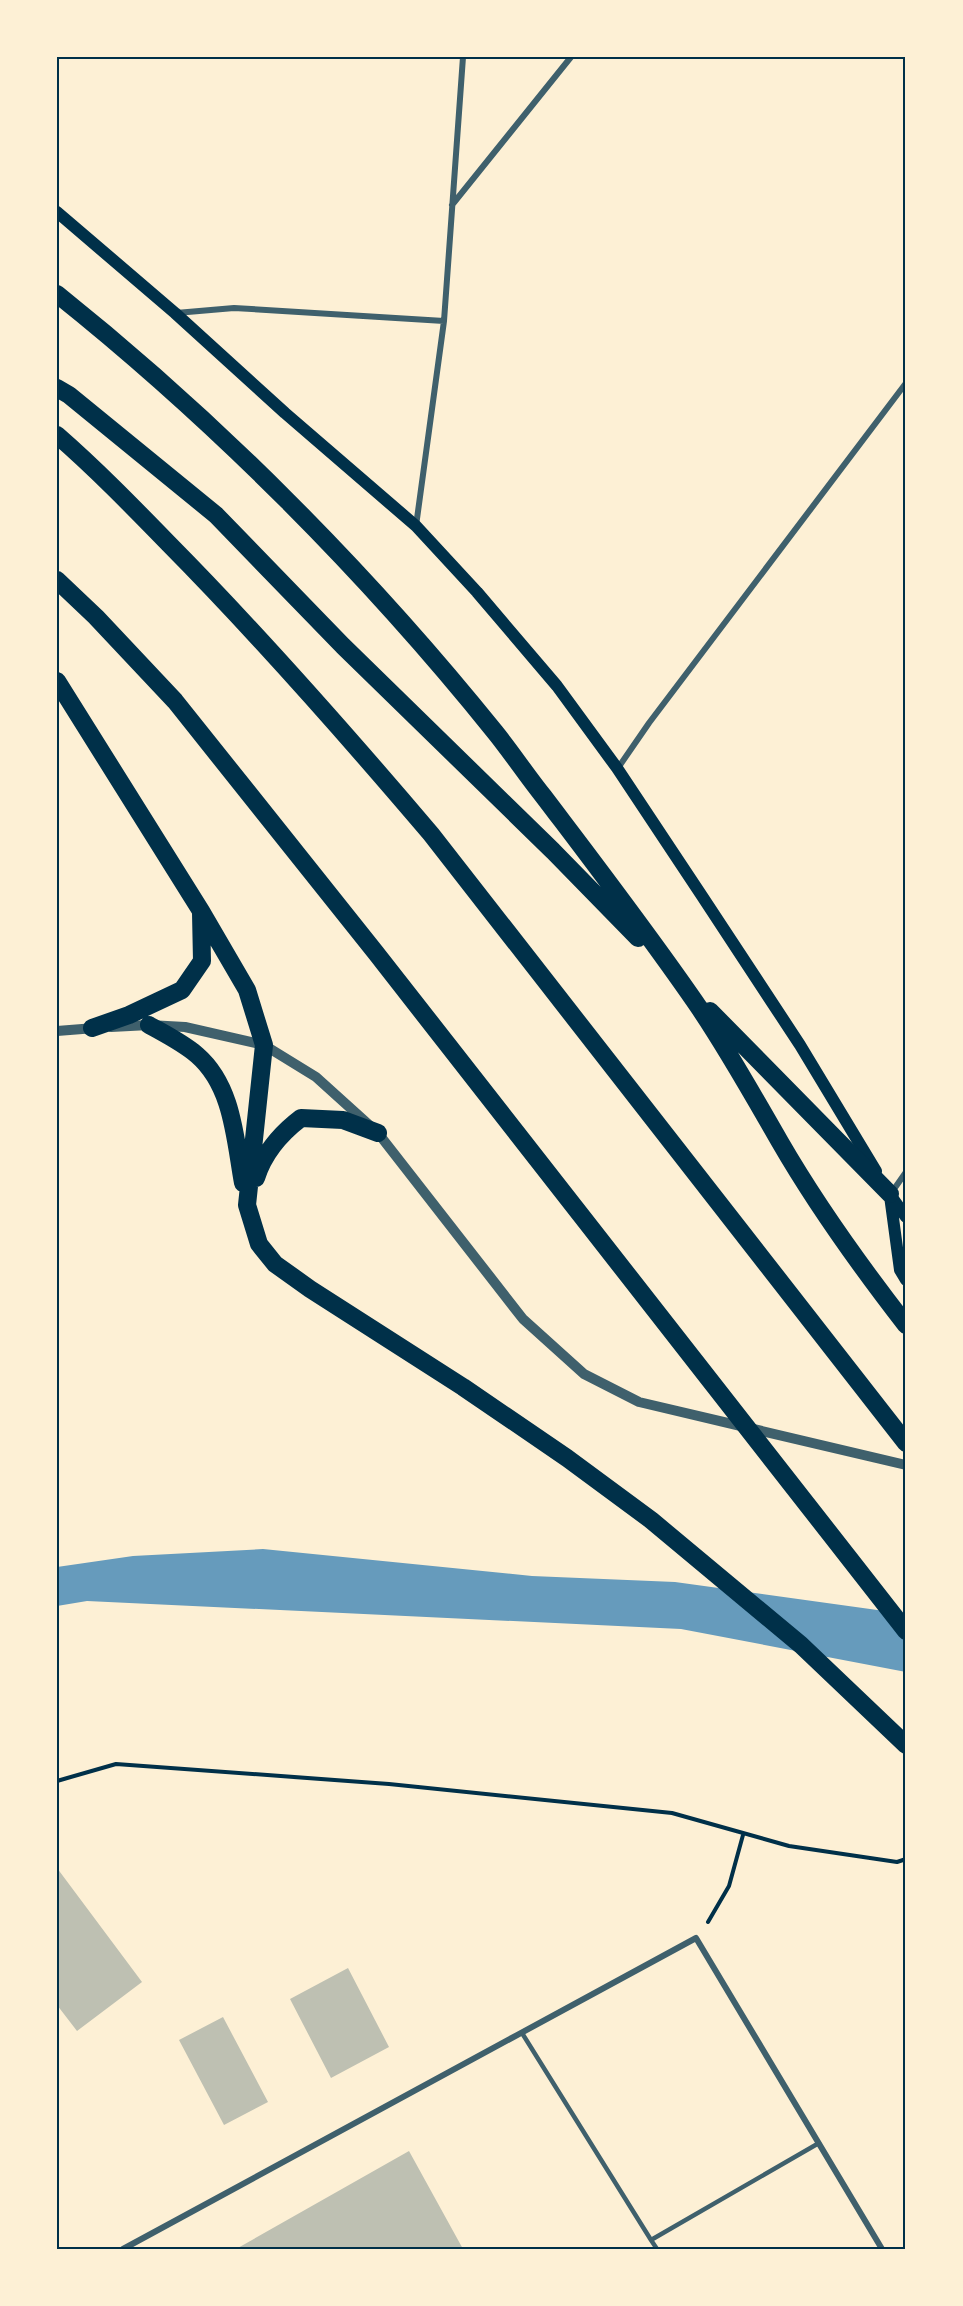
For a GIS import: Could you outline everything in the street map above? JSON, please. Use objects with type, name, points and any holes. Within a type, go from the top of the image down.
[{"type":"highway","points":[[57,294],[181,399],[258,472],[362,579],[496,733],[608,879],[700,1010],[751,1091],[780,1143],[835,1228],[906,1325]]},
{"type":"highway","points":[[57,388],[69,395],[216,515],[344,646],[553,850],[890,1194]]},
{"type":"highway","points":[[57,435],[88,462],[208,583],[350,738],[431,834],[906,1443]]},
{"type":"highway","points":[[57,580],[96,617],[175,701],[376,953],[906,1631]]},
{"type":"highway","points":[[57,681],[201,911],[247,990],[264,1045],[247,1205]]},
{"type":"highway","points":[[92,1028],[129,1015],[182,990],[202,961],[201,911]]},
{"type":"highway","points":[[149,1025],[197,1055],[220,1083],[232,1118],[247,1205],[259,1244],[275,1264],[309,1289],[463,1387],[567,1458],[651,1520],[801,1645],[906,1745]]},
{"type":"highway","points":[[247,1205],[260,1164],[280,1133],[301,1118],[344,1120],[378,1133]]},
{"type":"main road","points":[[57,212],[416,526],[477,592],[557,686],[617,768],[800,1045],[906,1217]]},
{"type":"main road","points":[[890,1194],[900,1270],[906,1280]]},
{"type":"street","points":[[416,526],[444,321],[463,57]]},
{"type":"street","points":[[452,205],[571,57]]},
{"type":"street","points":[[175,313],[234,308],[444,321]]},
{"type":"street","points":[[617,768],[906,383]]},
{"type":"street","points":[[57,1031],[149,1025],[185,1027],[264,1045],[316,1077],[378,1133],[523,1319],[584,1374],[639,1402],[906,1465]]},
{"type":"street","points":[[890,1194],[906,1172]]},
{"type":"street","points":[[123,2249],[696,1938],[882,2249]]},
{"type":"lane","points":[[522,2032],[657,2249]]},
{"type":"lane","points":[[651,2240],[819,2143]]},
{"type":"path","points":[[57,1782],[116,1764],[321,1778],[672,1813],[800,1848],[897,1862],[906,1859]]},
{"type":"path","points":[[696,1938],[729,1886],[743,1834]]},
{"type":"water","points":[[263,1549],[532,1576],[675,1582],[906,1614],[906,1672],[681,1629],[87,1601],[57,1606],[57,1567],[133,1556]]},
{"type":"building","points":[[57,1868],[142,1982],[77,2031],[57,2005]]},
{"type":"building","points":[[348,1968],[389,2047],[331,2078],[290,1999]]},
{"type":"building","points":[[223,2017],[268,2102],[224,2125],[179,2040]]},
{"type":"building","points":[[409,2151],[463,2249],[236,2249]]}]
